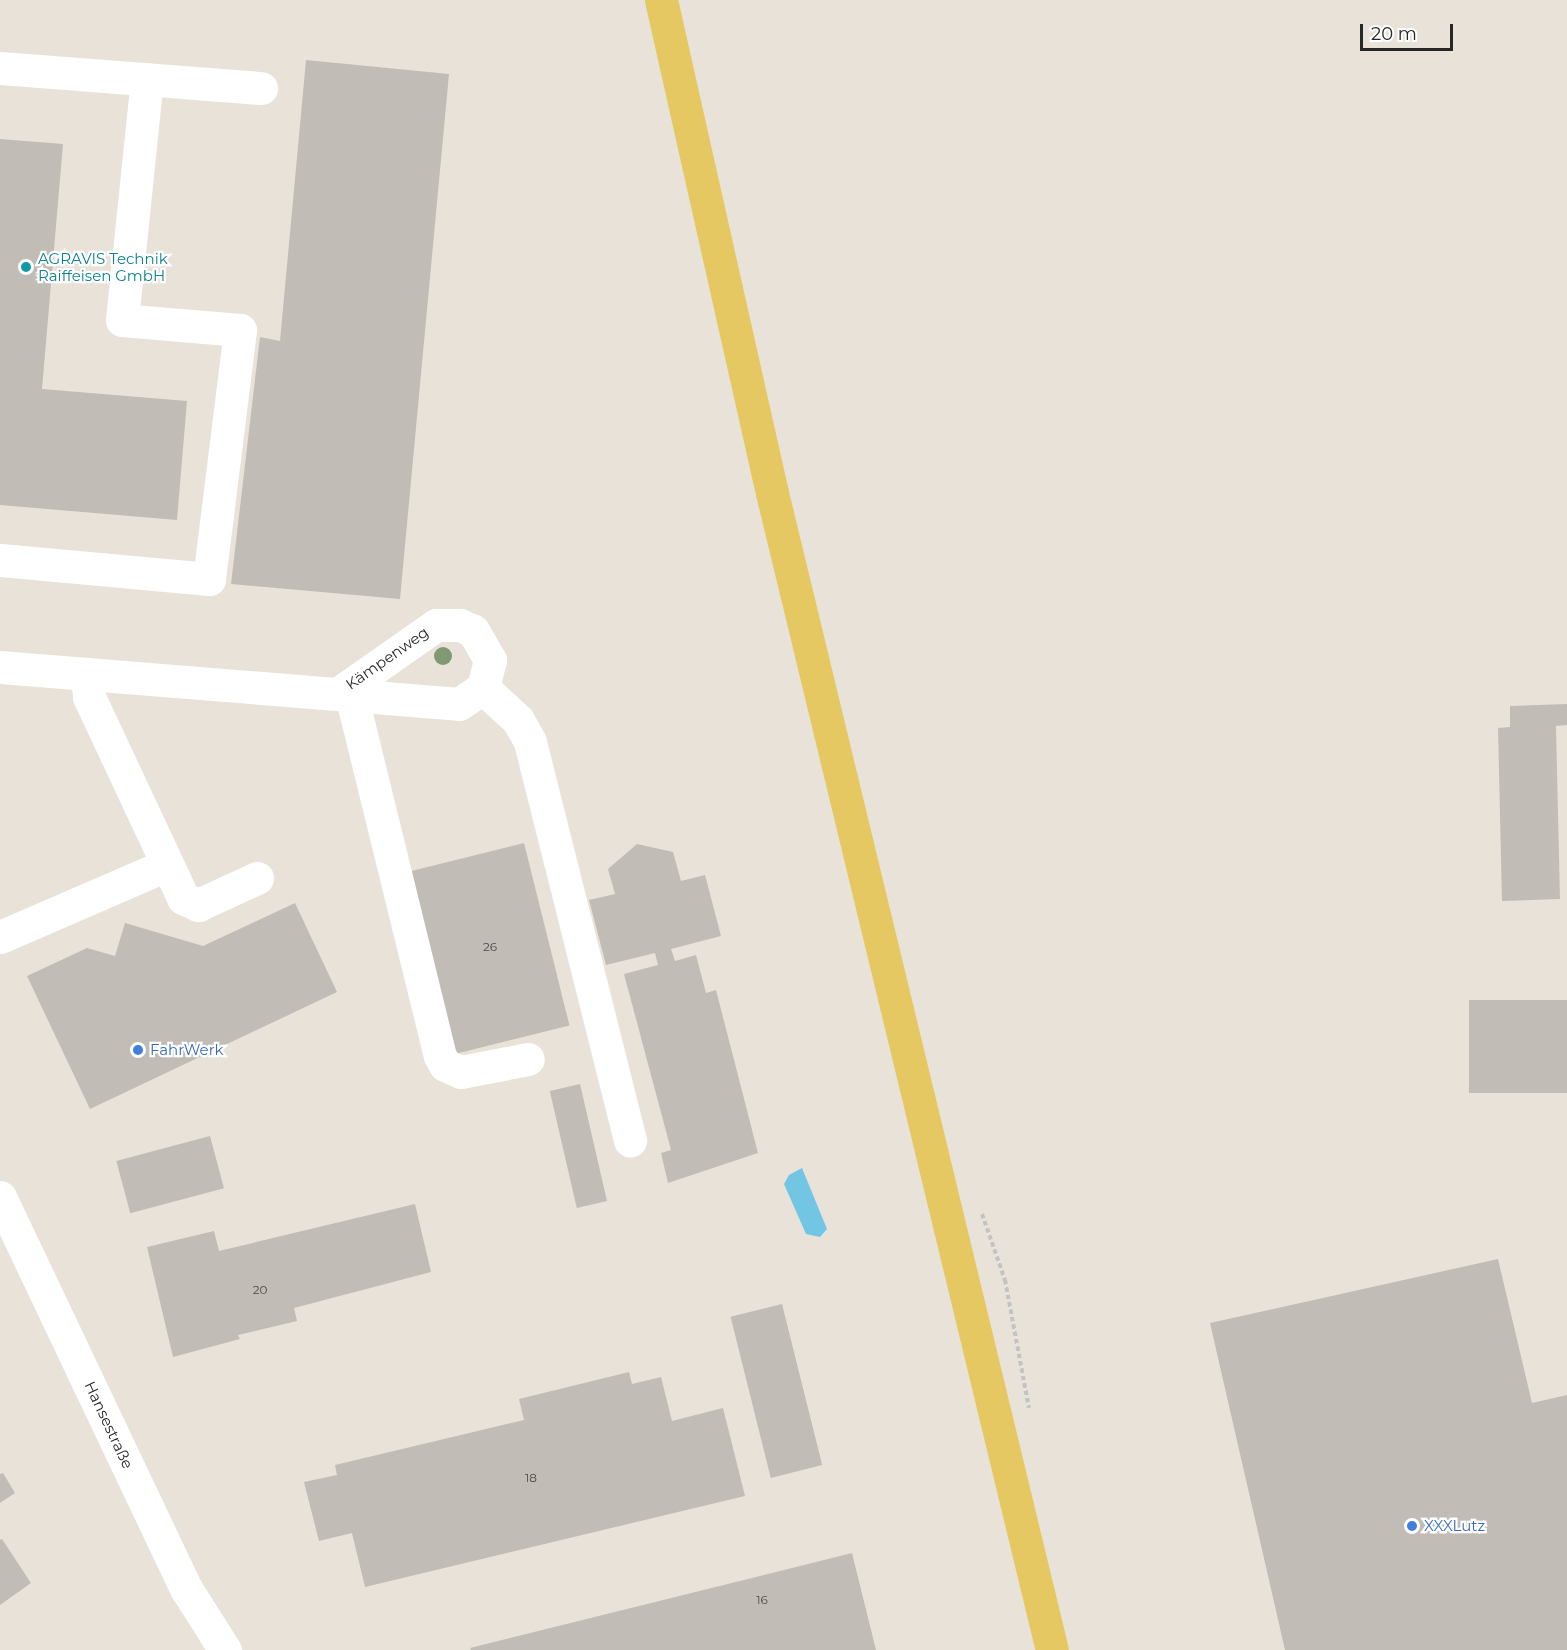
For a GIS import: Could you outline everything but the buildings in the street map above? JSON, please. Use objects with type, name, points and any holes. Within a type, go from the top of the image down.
[{"type":"main road","points":[[661,0],[775,504],[1052,1650]]},
{"type":"street","points":[[0,68],[261,88]]},
{"type":"street","points":[[0,560],[209,579],[240,330],[122,320],[147,79]]},
{"type":"street","name":"Kämpenweg","points":[[0,667],[345,693],[459,704],[483,688],[490,660],[482,640],[460,625],[446,623],[427,629],[345,693]]},
{"type":"street","points":[[87,674],[89,698],[183,898],[198,906],[257,878]]},
{"type":"street","points":[[483,688],[518,720],[530,742],[630,1141]]},
{"type":"street","points":[[345,693],[440,1056],[445,1065],[461,1072],[528,1059]]},
{"type":"street","points":[[0,937],[166,865]]},
{"type":"street","name":"Hansestraße","points":[[0,1197],[187,1590],[225,1650]]},
{"type":"water","points":[[802,1168],[827,1229],[820,1237],[806,1234],[784,1184],[789,1175]]},
{"type":"place","name":"AGRAVIS Technik Raiffeisen GmbH","points":[[26,267]]},
{"type":"place","name":"FahrWerk","points":[[138,1050]]},
{"type":"place","name":"XXXLutz","points":[[1412,1526]]}]
